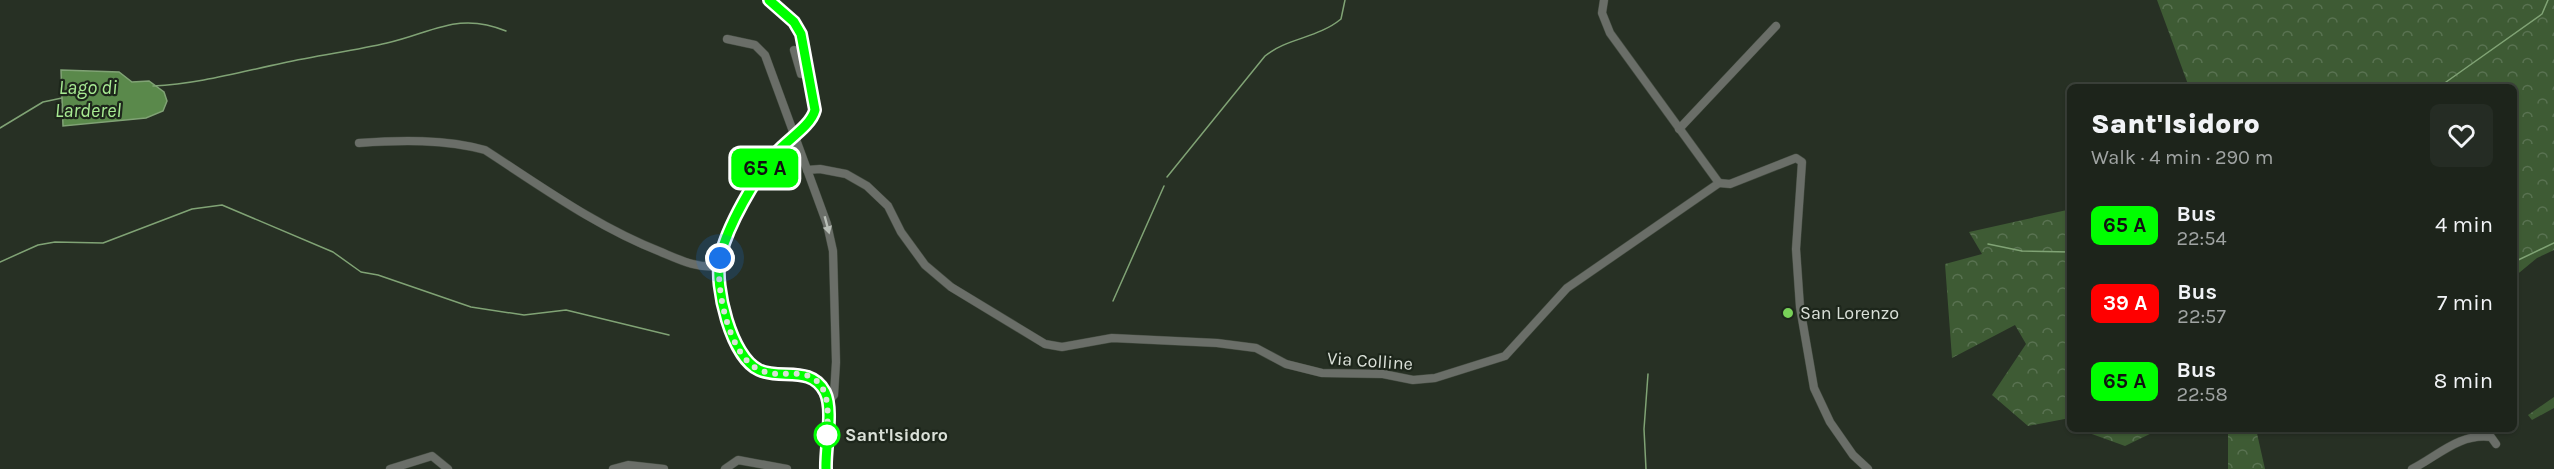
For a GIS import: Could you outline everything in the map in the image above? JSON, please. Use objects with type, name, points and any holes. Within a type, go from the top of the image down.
[{"type":"main road","points":[[769,0],[798,29],[810,74],[815,102],[814,114],[763,171],[728,236],[719,266],[722,304],[745,360],[767,373],[808,377],[822,388],[828,402],[826,469]]},
{"type":"street","points":[[1604,0],[1602,13],[1610,33],[1719,183],[1730,184],[1796,158],[1802,162],[1795,233],[1800,307],[1814,388],[1830,422],[1853,455],[1868,469]]},
{"type":"street","points":[[1679,129],[1776,26]]},
{"type":"street","points":[[727,39],[755,45],[764,52],[793,135],[820,202],[833,251],[836,362],[834,395],[828,402]]},
{"type":"street","points":[[794,50],[801,74],[810,74]]},
{"type":"street","points":[[360,143],[403,141],[471,146],[485,150],[574,209],[630,240],[688,263],[704,267],[719,266]]},
{"type":"street","name":"Via Colline","points":[[807,171],[820,169],[846,174],[867,186],[888,206],[901,232],[925,265],[951,287],[1045,344],[1062,347],[1112,338],[1217,343],[1256,348],[1286,364],[1322,373],[1383,374],[1413,380],[1435,378],[1505,356],[1567,288],[1719,183]]},
{"type":"street","points":[[2412,469],[2454,443],[2478,435],[2491,437],[2496,444]]},
{"type":"street","points":[[390,469],[432,456],[448,469]]},
{"type":"street","points":[[725,469],[738,460],[787,469]]},
{"type":"street","points":[[613,469],[628,465],[664,469]]},
{"type":"green space","points":[[2157,0],[2554,0],[2554,250],[2537,258],[2517,275],[2517,84],[2188,84]]},
{"type":"green space","points":[[2067,210],[2067,419],[2028,426],[1992,395],[2026,344],[2015,325],[1952,358],[1945,264],[1982,254],[1969,232]]},
{"type":"green space","points":[[2554,397],[2554,408],[2532,420],[2528,415]]},
{"type":"green space","points":[[2086,432],[2154,432],[2125,446]]},
{"type":"green space","points":[[2228,432],[2257,432],[2265,469],[2228,469]]},
{"type":"water","name":"Lago di Larderel","points":[[61,70],[119,72],[132,82],[149,81],[164,92],[167,101],[163,111],[146,118],[63,126]]},
{"type":"waterway","points":[[1167,177],[1265,56],[1283,45],[1323,30],[1341,19],[1345,0]]},
{"type":"waterway","points":[[2443,84],[2542,14],[2548,0]]},
{"type":"waterway","points":[[153,86],[203,80],[374,46],[459,23],[489,25],[506,31]]},
{"type":"waterway","points":[[0,128],[43,102],[62,98]]},
{"type":"waterway","points":[[1113,301],[1164,186]]},
{"type":"waterway","points":[[0,262],[38,245],[55,242],[103,243],[192,209],[222,205],[333,252],[361,272],[378,275],[471,307],[524,315],[566,310],[669,335]]},
{"type":"waterway","points":[[2517,261],[2554,243]]},
{"type":"waterway","points":[[1988,244],[2022,251],[2067,252]]},
{"type":"waterway","points":[[1646,469],[1644,429],[1648,374]]},
{"type":"bus line","points":[[769,0],[794,22],[801,34],[815,110],[813,117],[784,144],[769,162],[749,195],[728,236],[720,258],[720,294],[740,352],[749,364],[767,373],[808,377],[825,391],[829,407],[826,469]]},
{"type":"place","name":"San Lorenzo","points":[[1788,313]]},
{"type":"place","name":"Sant'Isidoro","points":[[827,435]]},
{"type":"route","points":[[720,258],[719,284],[722,304],[742,356],[749,364],[767,373],[802,375],[818,383],[825,391],[829,407],[827,435]]}]
